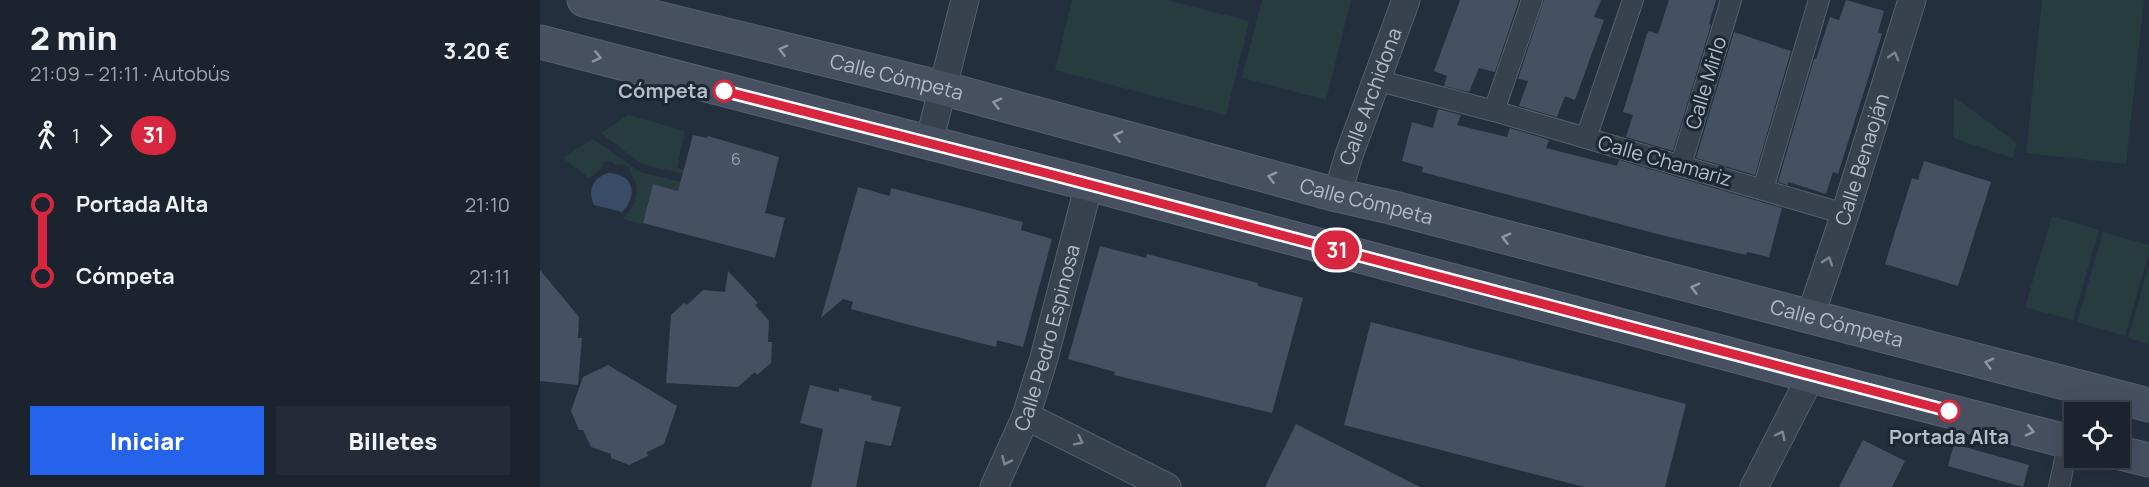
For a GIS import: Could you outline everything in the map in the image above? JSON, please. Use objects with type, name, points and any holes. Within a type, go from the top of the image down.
[{"type":"main road","name":"Calle Cómpeta","points":[[584,0],[942,88],[1337,195],[2149,405]]},
{"type":"main road","points":[[540,42],[1089,184],[1811,376],[2064,440]]},
{"type":"main road","points":[[2130,455],[2149,460]]},
{"type":"street","points":[[929,142],[965,0]]},
{"type":"street","name":"Calle Archidona","points":[[1337,195],[1349,155],[1406,0]]},
{"type":"street","points":[[1494,111],[1532,0]]},
{"type":"street","points":[[1586,138],[1633,0]]},
{"type":"street","name":"Calle Mirlo","points":[[1681,165],[1731,0]]},
{"type":"street","points":[[1764,189],[1819,0]]},
{"type":"street","name":"Calle Benaoján","points":[[1810,317],[1912,0]]},
{"type":"street","name":"Calle Chamariz","points":[[1376,80],[1494,111],[1845,214]]},
{"type":"street","name":"Calle Pedro Espinosa","points":[[994,487],[1026,416],[1044,358],[1089,184]]},
{"type":"street","points":[[1754,487],[1811,376]]},
{"type":"street","points":[[1026,416],[1167,487]]},
{"type":"street","points":[[2059,487],[2064,468]]},
{"type":"green space","points":[[1072,0],[1166,0],[1249,21],[1226,115],[1055,70]]},
{"type":"green space","points":[[1262,0],[1351,0],[1326,100],[1242,78]]},
{"type":"green space","points":[[2042,0],[2144,0],[2126,164],[2026,153]]},
{"type":"green space","points":[[1954,97],[2017,143],[2013,158],[1953,138]]},
{"type":"green space","points":[[628,115],[685,131],[677,168],[694,172],[693,176],[642,164],[601,133]]},
{"type":"green space","points":[[593,139],[640,172],[694,185],[691,194],[653,184],[643,224],[623,219],[634,205],[637,195],[636,185],[628,166],[605,161],[601,169],[589,178],[563,158]]},
{"type":"green space","points":[[2052,216],[2099,230],[2073,320],[2025,307]]},
{"type":"green space","points":[[2103,232],[2149,245],[2149,253],[2125,336],[2077,322]]},
{"type":"green space","points":[[2149,266],[2149,344],[2128,338]]},
{"type":"water","points":[[608,173],[623,177],[631,186],[630,199],[622,212],[594,205],[592,200],[591,190],[595,181]]},
{"type":"building","points":[[1460,0],[1519,0],[1495,72],[1479,68],[1469,92],[1444,86],[1447,76],[1434,71]]},
{"type":"building","points":[[1544,0],[1601,0],[1594,17],[1604,20],[1575,100],[1565,96],[1557,117],[1519,106],[1528,81],[1518,79]]},
{"type":"building","points":[[1669,0],[1716,0],[1709,24],[1711,25],[1673,151],[1626,137],[1633,115],[1623,112],[1647,34],[1649,31],[1658,34]]},
{"type":"building","points":[[1846,0],[1884,11],[1878,32],[1882,34],[1838,174],[1833,172],[1826,194],[1788,182],[1788,185],[1778,182],[1814,59],[1816,59],[1830,17],[1839,20]]},
{"type":"building","points":[[1734,32],[1791,51],[1755,175],[1696,158]]},
{"type":"building","points":[[1438,109],[1461,115],[1457,125],[1507,137],[1510,128],[1549,140],[1546,148],[1617,166],[1619,160],[1782,208],[1769,257],[1747,252],[1746,255],[1665,236],[1422,172],[1423,167],[1402,161],[1412,122],[1433,128]]},
{"type":"building","points":[[693,135],[707,138],[708,136],[779,157],[765,213],[785,218],[775,258],[643,223],[653,184],[678,191]]},
{"type":"building","points":[[1924,161],[1991,182],[1958,286],[1885,264],[1912,178],[1918,180]]},
{"type":"building","points":[[858,187],[890,196],[891,188],[1023,222],[1021,230],[1052,239],[1023,347],[997,340],[996,347],[906,324],[851,309],[853,302],[843,299],[821,318]]},
{"type":"building","points":[[1100,246],[1146,258],[1147,254],[1258,283],[1258,286],[1303,298],[1272,413],[1114,375],[1115,372],[1068,359]]},
{"type":"building","points":[[540,270],[579,317],[578,338],[582,338],[578,385],[540,381]]},
{"type":"building","points":[[728,271],[758,303],[755,305],[769,321],[768,342],[772,342],[771,363],[757,375],[755,372],[738,387],[666,383],[671,315],[684,303],[687,305],[703,290],[725,292]]},
{"type":"building","points":[[1371,322],[1686,404],[1665,487],[1584,487],[1344,425]]},
{"type":"building","points":[[608,365],[677,406],[664,444],[647,452],[648,456],[629,465],[611,458],[611,454],[591,447],[583,430],[579,430],[571,411],[583,377]]},
{"type":"building","points":[[810,385],[839,392],[839,388],[872,396],[871,400],[901,407],[891,446],[865,441],[856,487],[811,487],[823,429],[800,423]]},
{"type":"building","points":[[1296,424],[1420,487],[1265,487]]},
{"type":"building","points":[[1863,440],[1905,461],[1892,487],[1839,487]]},
{"type":"building","points":[[1954,444],[2029,465],[2023,487],[1948,466]]},
{"type":"bus line","name":"31","points":[[724,91],[874,128],[1949,411]]},
{"type":"place","name":"Cómpeta","points":[[724,91]]},
{"type":"place","name":"Portada Alta","points":[[1949,411]]}]
